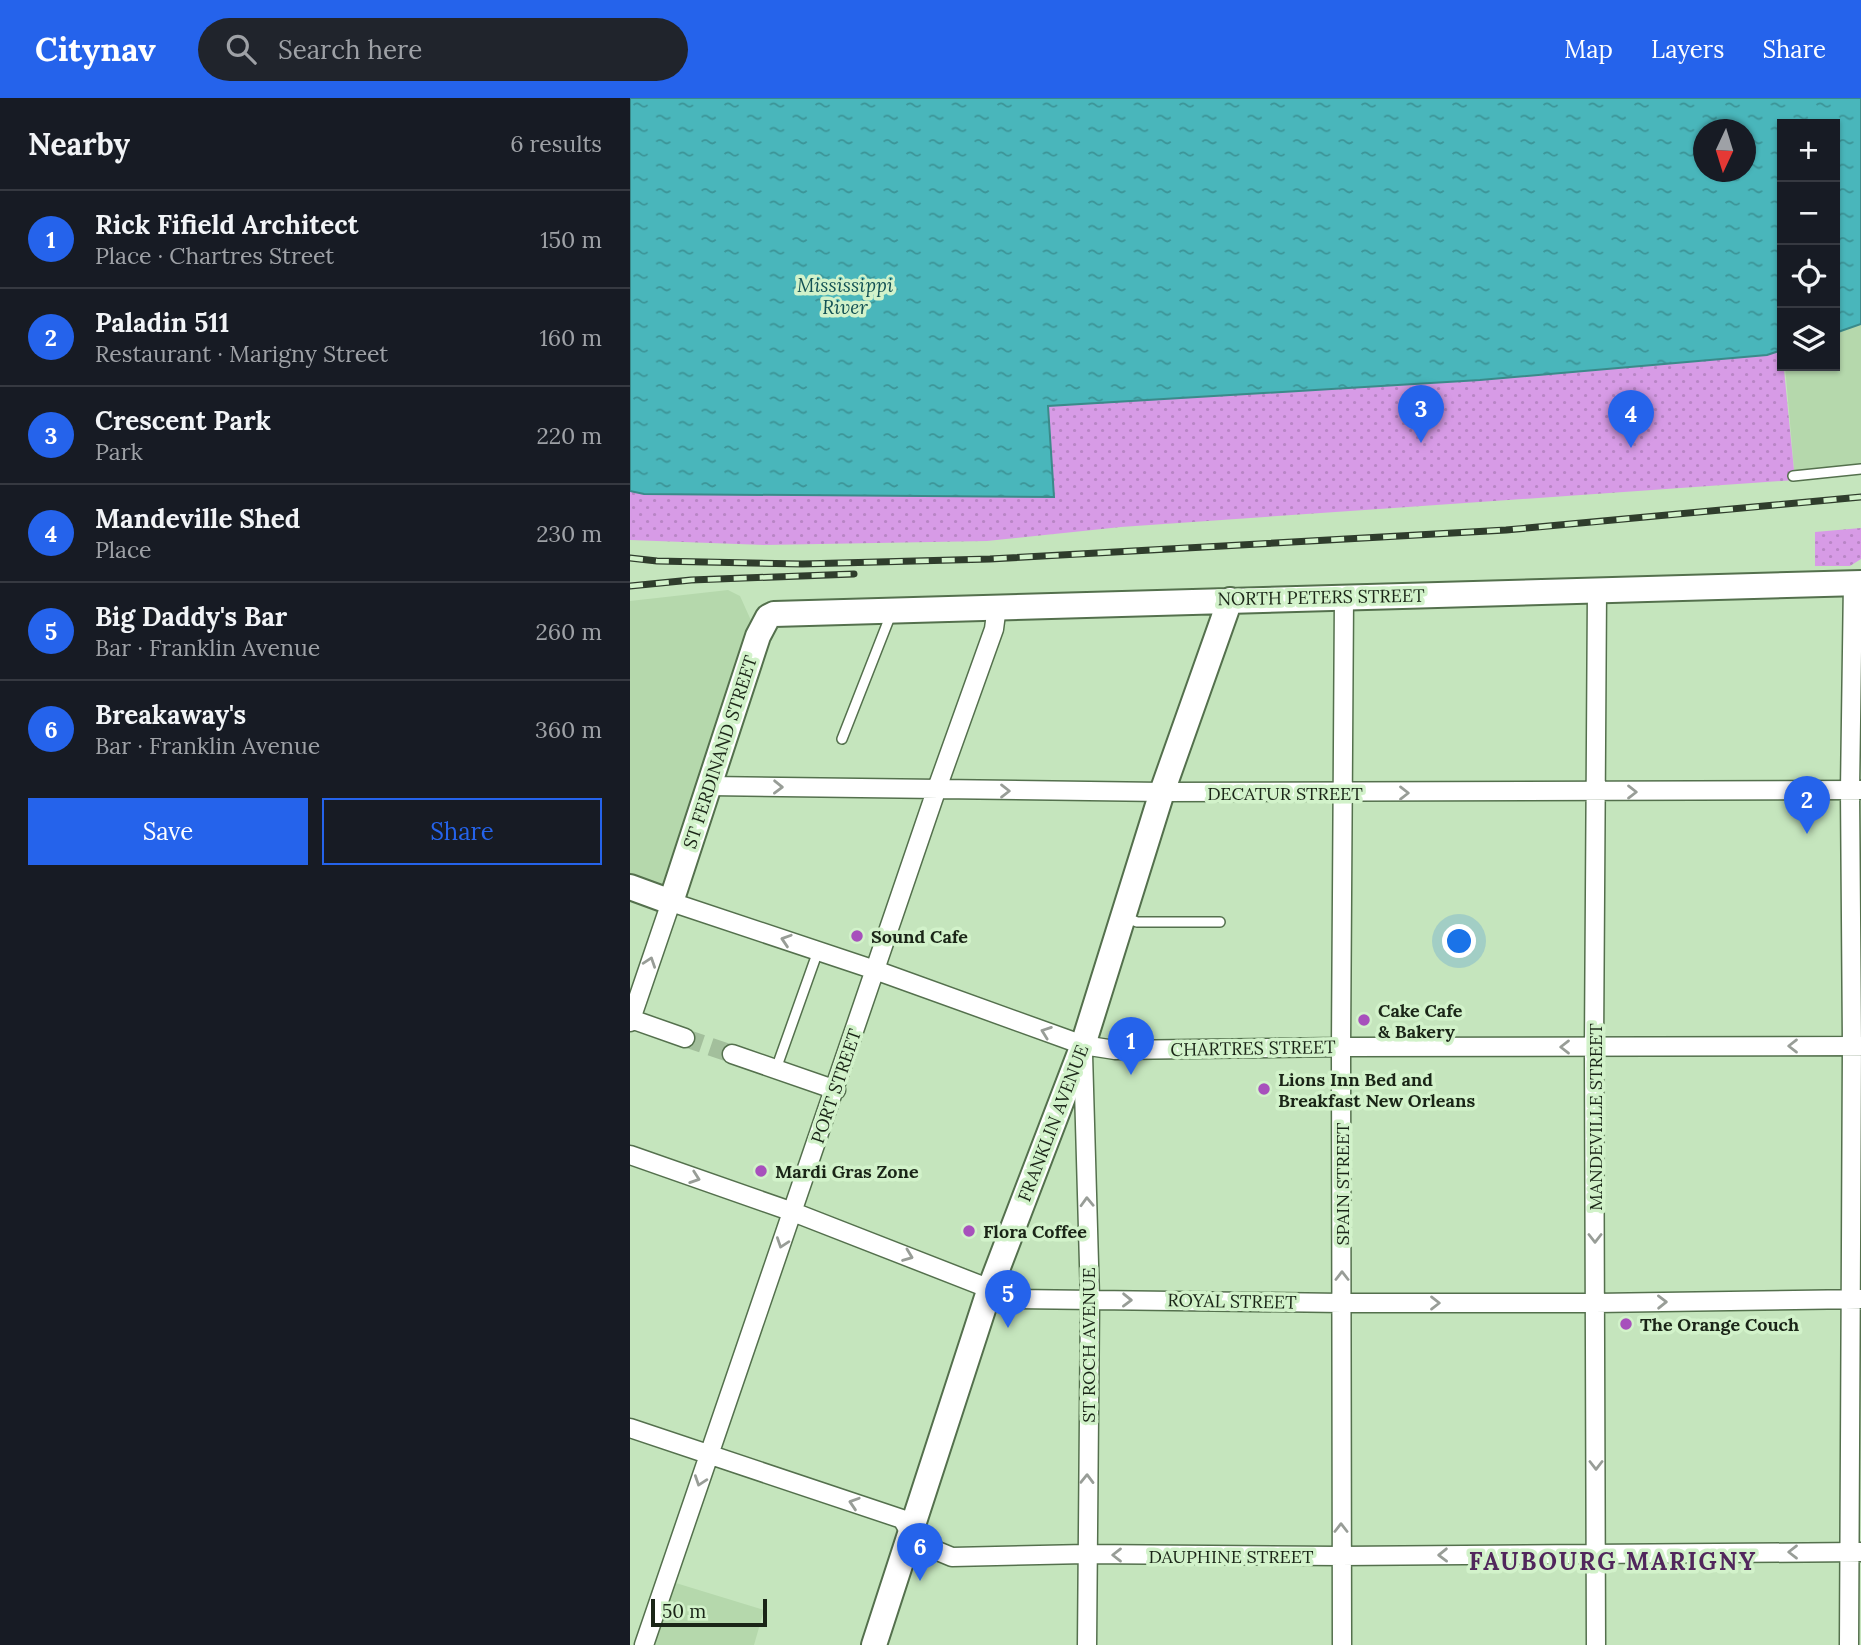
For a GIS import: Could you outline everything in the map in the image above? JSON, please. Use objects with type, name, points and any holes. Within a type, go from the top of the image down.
[{"type":"street","name":"NORTH PETERS STREET","points":[[781,612],[1857,583]]},
{"type":"street","points":[[1849,1645],[1855,1552],[1857,583]]},
{"type":"street","name":"MANDEVILLE STREET","points":[[1596,1645],[1594,1047],[1597,590]]},
{"type":"street","name":"SPAIN STREET","points":[[1342,1645],[1341,1046],[1344,597]]},
{"type":"street","name":"FRANKLIN AVENUE","points":[[874,1645],[990,1288],[1083,1045],[1162,792],[1230,600]]},
{"type":"street","name":"PORT STREET","points":[[644,1645],[994,629],[996,606]]},
{"type":"street","name":"ST FERDINAND STREET","points":[[671,902],[758,636],[768,617],[781,612]]},
{"type":"street","name":"DECATUR STREET","points":[[709,786],[936,791],[1343,793],[1856,790]]},
{"type":"street","name":"CHARTRES STREET","points":[[630,887],[875,970],[1083,1045],[1115,1049],[1857,1046]]},
{"type":"street","points":[[671,902],[631,1021],[685,1038]]},
{"type":"street","name":"ST ROCH AVENUE","points":[[1083,1045],[1090,1299],[1087,1645]]},
{"type":"street","points":[[732,1054],[836,1090]]},
{"type":"street","name":"ROYAL STREET","points":[[630,1155],[793,1212],[1016,1299],[1596,1303],[1856,1299]]},
{"type":"street","name":"DAUPHINE STREET","points":[[630,1428],[902,1519],[911,1534],[923,1545],[952,1557],[1086,1554],[1341,1556],[1855,1552]]},
{"type":"lane","points":[[1793,476],[1861,470]]},
{"type":"lane","points":[[842,739],[893,609]]},
{"type":"lane","points":[[1124,917],[1137,922],[1220,922]]},
{"type":"lane","points":[[776,1069],[818,951]]},
{"type":"shaded area","points":[[1861,324],[1861,473],[1795,480],[1785,371],[1840,371],[1840,331]]},
{"type":"shaded area","points":[[1777,352],[1777,371],[1784,371],[1795,480],[1121,527],[987,541],[765,545],[630,540],[630,491],[644,494],[1054,497],[1048,406],[1480,380],[1767,355]]},
{"type":"shaded area","points":[[1861,528],[1861,559],[1850,566],[1815,566],[1815,532]]},
{"type":"shaded area","points":[[728,590],[740,596],[758,636],[671,902],[630,887],[630,601]]},
{"type":"shaded area","points":[[666,1580],[764,1610],[754,1645],[644,1645]]},
{"type":"water","name":"Mississippi River","points":[[630,98],[1861,98],[1861,324],[1840,331],[1840,119],[1777,119],[1777,352],[1767,355],[1480,380],[1048,406],[1054,497],[644,494],[630,491]]},
{"type":"tunnel","points":[[685,1038],[732,1054]]},
{"type":"railway","points":[[630,558],[802,564],[990,559],[1506,530],[1861,497]]},
{"type":"railway","points":[[630,586],[691,580],[854,574]]},
{"type":"place","name":"Crescent Park","points":[[1421,443]]},
{"type":"place","name":"Mandeville Shed","points":[[1631,448]]},
{"type":"place","name":"Paladin 511","points":[[1807,834]]},
{"type":"place","name":"Sound Cafe","points":[[857,936]]},
{"type":"place","name":"Cake Cafe & Bakery","points":[[1364,1020]]},
{"type":"place","name":"Rick Fifield Architect","points":[[1131,1075]]},
{"type":"place","name":"Lions Inn Bed and Breakfast New Orleans","points":[[1264,1089]]},
{"type":"place","name":"Mardi Gras Zone","points":[[761,1171]]},
{"type":"place","name":"Flora Coffee","points":[[969,1231]]},
{"type":"place","name":"The Orange Couch","points":[[1626,1324]]},
{"type":"place","name":"Big Daddy's Bar","points":[[1008,1328]]},
{"type":"place","name":"Breakaway's","points":[[920,1581]]},
{"type":"district","name":"FAUBOURG MARIGNY","points":[[1613,1561]]}]
